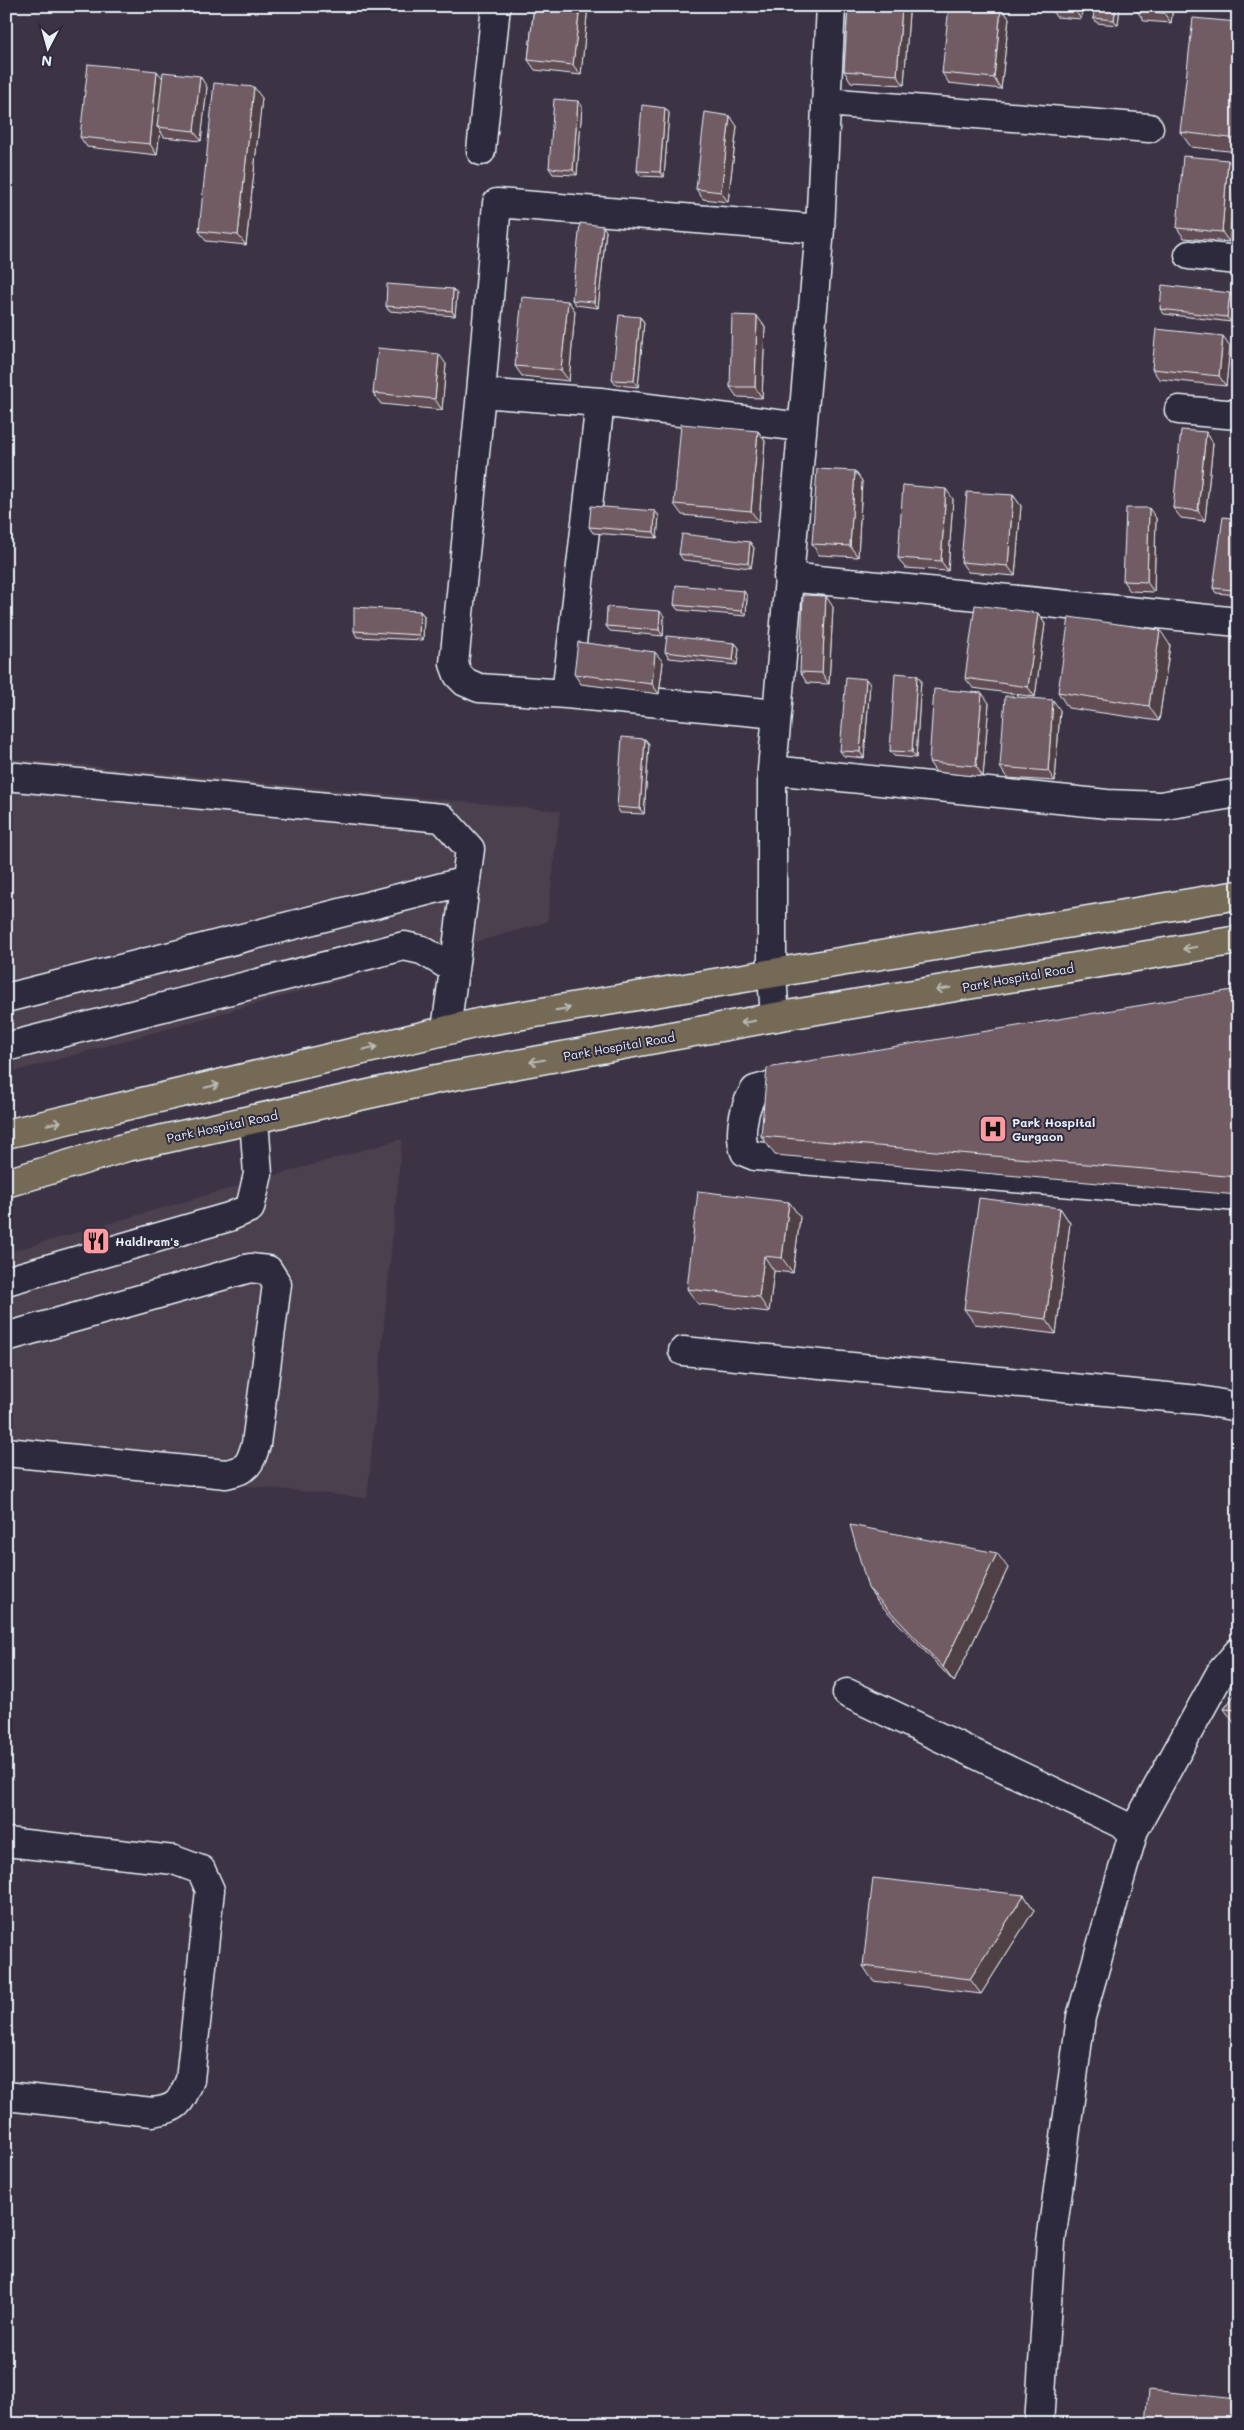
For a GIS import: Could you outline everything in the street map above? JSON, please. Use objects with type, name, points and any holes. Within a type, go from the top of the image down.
[{"type":"main road","points":[[6,1134],[482,1022],[772,975],[1238,895]]},
{"type":"main road","name":"Park Hospital Road","points":[[6,1183],[127,1147],[437,1079],[775,1017],[1238,940]]},
{"type":"street","points":[[482,150],[496,6]]},
{"type":"street","points":[[775,1017],[772,975],[772,770],[820,229],[831,6]]},
{"type":"street","points":[[826,102],[1149,128]]},
{"type":"street","points":[[777,714],[566,694],[479,688],[465,682],[458,675],[454,664],[481,393],[497,203],[820,229]]},
{"type":"street","points":[[1189,256],[1238,260]]},
{"type":"street","points":[[481,393],[600,402],[801,427]]},
{"type":"street","points":[[566,694],[600,402]]},
{"type":"street","points":[[1180,410],[1238,415]]},
{"type":"street","points":[[788,577],[1238,622]]},
{"type":"street","points":[[772,770],[1107,804],[1160,806],[1238,793]]},
{"type":"street","points":[[6,776],[442,818],[470,849],[446,1030]]},
{"type":"street","points":[[6,998],[466,881]]},
{"type":"street","points":[[6,1047],[404,946],[422,950],[454,969]]},
{"type":"street","points":[[830,1070],[776,1082],[754,1090],[746,1102],[743,1137],[745,1152],[754,1156],[1238,1197]]},
{"type":"street","points":[[6,1281],[229,1217],[250,1208],[258,1174],[254,1119]]},
{"type":"street","points":[[6,1336],[250,1268],[268,1270],[277,1284],[256,1444],[251,1460],[242,1471],[226,1474],[6,1452]]},
{"type":"street","points":[[684,1351],[1189,1399],[1238,1407]]},
{"type":"street","points":[[1039,2424],[1051,2242],[1081,2017],[1134,1830],[1222,1672],[1238,1652]]},
{"type":"street","points":[[848,1693],[1134,1830]]},
{"type":"street","points":[[6,1842],[174,1860],[201,1870],[210,1890],[190,2080],[182,2100],[170,2110],[152,2112],[6,2096]]},
{"type":"shaded area","points":[[6,758],[560,811],[547,922],[6,1074]]},
{"type":"shaded area","points":[[402,1139],[367,1498],[6,1461],[6,1253]]},
{"type":"building","points":[[534,6],[580,6],[573,65],[528,60]]},
{"type":"building","points":[[848,6],[902,6],[897,75],[844,71]]},
{"type":"building","points":[[949,6],[1001,8],[994,78],[942,73]]},
{"type":"building","points":[[1049,6],[1074,6],[1074,9]]},
{"type":"building","points":[[1095,6],[1116,6],[1114,20],[1093,18]]},
{"type":"building","points":[[1137,6],[1164,6],[1164,13],[1137,11]]},
{"type":"building","points":[[1193,18],[1238,22],[1238,139],[1180,132]]},
{"type":"building","points":[[88,64],[157,71],[150,144],[80,137]]},
{"type":"building","points":[[163,72],[200,76],[194,131],[157,127]]},
{"type":"building","points":[[214,83],[254,87],[238,235],[199,231]]},
{"type":"building","points":[[554,99],[578,101],[573,170],[549,168]]},
{"type":"building","points":[[642,105],[665,108],[660,172],[637,171]]},
{"type":"building","points":[[705,112],[730,116],[721,192],[696,189]]},
{"type":"building","points":[[1183,156],[1228,160],[1222,232],[1177,228]]},
{"type":"building","points":[[580,223],[603,226],[594,302],[572,300]]},
{"type":"building","points":[[387,284],[453,289],[452,311],[386,306]]},
{"type":"building","points":[[1162,285],[1230,293],[1227,317],[1160,309]]},
{"type":"building","points":[[522,297],[568,301],[561,370],[515,366]]},
{"type":"building","points":[[619,315],[640,317],[634,381],[612,380]]},
{"type":"building","points":[[732,315],[757,316],[755,387],[730,387]]},
{"type":"building","points":[[1156,329],[1223,336],[1219,376],[1152,369]]},
{"type":"building","points":[[378,348],[439,354],[435,399],[373,393]]},
{"type":"building","points":[[681,424],[758,431],[751,511],[674,504]]},
{"type":"building","points":[[1181,430],[1206,432],[1198,511],[1173,508]]},
{"type":"building","points":[[817,469],[855,471],[850,546],[812,544]]},
{"type":"building","points":[[903,485],[946,489],[941,561],[898,558]]},
{"type":"building","points":[[967,492],[1013,495],[1008,566],[961,562]]},
{"type":"building","points":[[591,506],[655,511],[654,532],[589,527]]},
{"type":"building","points":[[1126,508],[1149,508],[1147,582],[1123,581]]},
{"type":"building","points":[[1223,517],[1238,519],[1238,561],[1234,590],[1213,588]]},
{"type":"building","points":[[682,534],[750,542],[748,563],[679,554]]},
{"type":"building","points":[[676,585],[744,591],[742,611],[674,605]]},
{"type":"building","points":[[803,595],[826,596],[822,673],[800,672]]},
{"type":"building","points":[[975,605],[1038,613],[1028,687],[965,678]]},
{"type":"building","points":[[354,607],[420,611],[419,635],[354,631]]},
{"type":"building","points":[[607,607],[660,611],[659,630],[606,626]]},
{"type":"building","points":[[1069,617],[1160,630],[1149,706],[1058,692]]},
{"type":"building","points":[[667,636],[735,643],[733,660],[665,652]]},
{"type":"building","points":[[578,642],[655,652],[652,684],[574,674]]},
{"type":"building","points":[[895,673],[917,675],[912,752],[890,751]]},
{"type":"building","points":[[846,677],[866,679],[860,752],[840,751]]},
{"type":"building","points":[[934,689],[982,693],[976,766],[929,762]]},
{"type":"building","points":[[1005,696],[1053,700],[1048,771],[1000,767]]},
{"type":"building","points":[[622,737],[645,739],[640,809],[617,807]]},
{"type":"building","points":[[1238,989],[1238,1177],[761,1136],[767,1068]]},
{"type":"building","points":[[698,1191],[789,1202],[782,1258],[764,1256],[759,1297],[687,1289]]},
{"type":"building","points":[[979,1198],[1060,1208],[1046,1319],[964,1309]]},
{"type":"building","points":[[850,1525],[997,1553],[943,1667],[868,1588]]},
{"type":"building","points":[[1238,1690],[1238,1710],[1224,1709]]},
{"type":"building","points":[[873,1878],[1024,1895],[970,1979],[863,1966]]},
{"type":"building","points":[[1149,2390],[1238,2399],[1238,2424],[1146,2424]]},
{"type":"place","name":"Park Hospital Gurgaon","points":[[993,1129]]},
{"type":"place","name":"Haldiram's","points":[[96,1241]]}]
